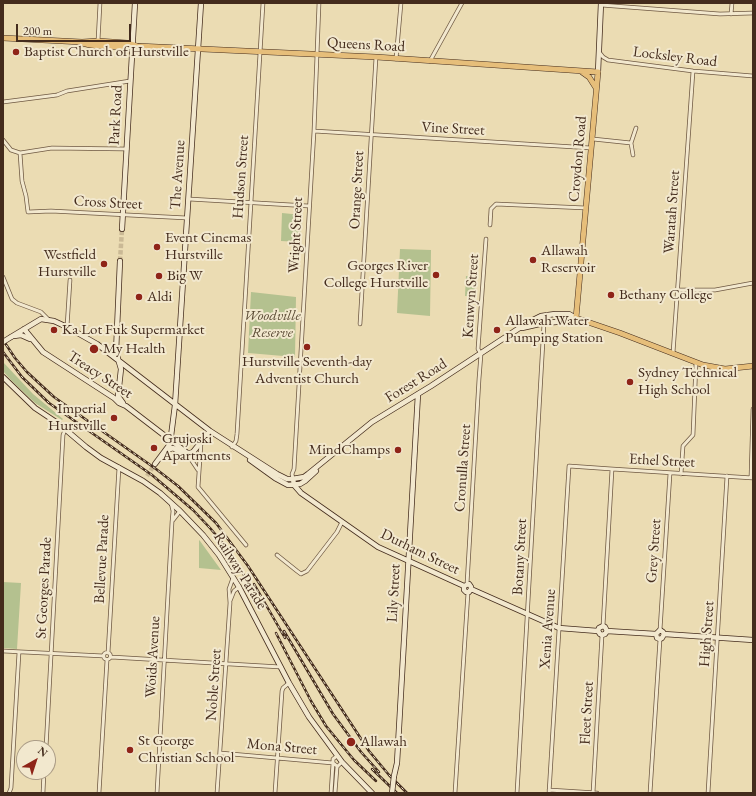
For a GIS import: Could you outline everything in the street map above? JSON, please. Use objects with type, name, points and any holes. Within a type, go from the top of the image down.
[{"type":"main road","name":"Queens Road","points":[[3,38],[82,42],[98,41],[127,43],[132,46]]},
{"type":"main road","name":"Queens Road","points":[[82,42],[100,46],[132,46],[376,57],[598,72]]},
{"type":"main road","points":[[581,71],[589,77],[597,89]]},
{"type":"main road","name":"Croydon Road","points":[[576,318],[598,72]]},
{"type":"main road","name":"Forest Road","points":[[576,318],[710,367],[725,369],[753,366]]},
{"type":"street","points":[[98,41],[100,3]]},
{"type":"street","name":"Park Road","points":[[122,229],[135,3]]},
{"type":"street","name":"The Avenue","points":[[155,464],[169,446],[171,441],[175,405],[201,3]]},
{"type":"street","name":"Hudson Street","points":[[232,447],[236,438],[263,3]]},
{"type":"street","name":"Wright Street","points":[[295,479],[294,469],[314,130],[319,3]]},
{"type":"street","points":[[396,59],[401,3]]},
{"type":"street","points":[[430,61],[462,3]]},
{"type":"street","points":[[731,14],[732,3]]},
{"type":"street","points":[[601,4],[731,14],[753,13]]},
{"type":"street","name":"Croydon Road","points":[[598,72],[601,4]]},
{"type":"street","name":"Locksley Road","points":[[599,52],[608,60],[693,71],[753,76]]},
{"type":"street","name":"Orange Street","points":[[360,324],[376,57]]},
{"type":"street","name":"Waratah Street","points":[[673,353],[693,71]]},
{"type":"street","points":[[3,102],[51,96],[67,91],[130,81]]},
{"type":"street","points":[[633,156],[631,143],[636,128]]},
{"type":"street","name":"Vine Street","points":[[314,130],[371,135],[592,148]]},
{"type":"street","points":[[593,139],[631,143]]},
{"type":"street","points":[[3,140],[9,149],[16,153],[52,148],[127,149]]},
{"type":"street","name":"Cross Street","points":[[20,153],[22,181],[28,212],[51,211],[187,218]]},
{"type":"street","points":[[189,199],[309,206]]},
{"type":"street","points":[[490,225],[491,209],[496,204],[586,208]]},
{"type":"street","name":"Kenwyn Street","points":[[480,354],[478,349],[486,239]]},
{"type":"street","points":[[120,261],[116,348],[121,369],[118,396],[120,401],[126,406]]},
{"type":"street","name":"Forest Road","points":[[3,277],[12,299],[17,303],[41,312],[49,320],[68,327],[98,344],[210,432],[282,482],[294,485],[300,484],[309,478],[330,457]]},
{"type":"street","points":[[68,327],[70,280]]},
{"type":"street","points":[[678,290],[715,290],[753,283]]},
{"type":"street","name":"Forest Road","points":[[232,447],[282,477],[295,479],[308,474],[372,422],[418,394],[527,322],[541,316],[565,314],[569,314],[576,318]]},
{"type":"street","name":"Forest Road","points":[[518,329],[544,323],[569,321],[576,318]]},
{"type":"street","points":[[3,342],[38,320],[49,320]]},
{"type":"street","name":"Botany Street","points":[[516,793],[528,615],[544,323]]},
{"type":"street","name":"Treacy Street","points":[[24,329],[32,341],[46,355],[114,398],[119,403],[126,406],[186,452]]},
{"type":"street","points":[[11,337],[21,335],[32,341]]},
{"type":"street","name":"Cronulla Street","points":[[466,585],[480,354]]},
{"type":"street","points":[[681,474],[683,446],[693,435],[696,362]]},
{"type":"street","name":"Railway Parade","points":[[3,377],[35,408],[66,430],[94,453],[143,481],[171,502],[210,544],[239,587],[309,717],[337,756],[372,793]]},
{"type":"street","name":"Lily Street","points":[[392,793],[397,759],[418,394]]},
{"type":"street","points":[[752,478],[753,409]]},
{"type":"street","points":[[158,431],[165,433],[172,428]]},
{"type":"street","name":"St Georges Parade","points":[[47,740],[63,436],[66,430]]},
{"type":"street","points":[[158,431],[166,443],[164,452]]},
{"type":"street","points":[[164,452],[172,448],[180,452],[193,452],[210,432]]},
{"type":"street","points":[[202,441],[210,437],[218,437]]},
{"type":"street","points":[[202,441],[197,484],[200,491],[224,517],[246,545]]},
{"type":"street","points":[[186,452],[198,470]]},
{"type":"street","points":[[192,460],[196,460],[200,457]]},
{"type":"street","name":"Ethel Street","points":[[569,466],[752,478]]},
{"type":"street","name":"Xenia Avenue","points":[[549,792],[569,466]]},
{"type":"street","name":"Bellevue Parade","points":[[108,653],[118,467]]},
{"type":"street","points":[[612,469],[603,626],[599,628],[600,633],[605,634],[607,631],[663,632],[664,634],[753,640]]},
{"type":"street","name":"Grey Street","points":[[658,632],[670,473]]},
{"type":"street","points":[[143,481],[147,476]]},
{"type":"street","name":"High Street","points":[[708,793],[727,476]]},
{"type":"street","points":[[295,479],[300,484],[306,497]]},
{"type":"street","points":[[294,485],[295,479]]},
{"type":"street","name":"Durham Street","points":[[294,485],[306,497],[382,549],[466,585]]},
{"type":"street","name":"Woids Avenue","points":[[157,793],[173,511],[171,502]]},
{"type":"street","points":[[172,522],[180,511]]},
{"type":"street","points":[[277,555],[301,574],[303,573],[337,532],[342,522]]},
{"type":"street","name":"Noble Street","points":[[217,793],[230,603],[229,589],[233,578]]},
{"type":"street","points":[[455,793],[471,586],[466,585]]},
{"type":"street","name":"Noble Street","points":[[230,603],[234,591],[239,587]]},
{"type":"street","name":"Durham Street","points":[[470,591],[559,628],[600,633]]},
{"type":"street","points":[[603,626],[607,631]]},
{"type":"street","points":[[658,632],[657,638],[660,639]]},
{"type":"street","name":"Fleet Street","points":[[593,793],[600,633]]},
{"type":"street","points":[[650,793],[660,639],[664,634]]},
{"type":"street","points":[[3,651],[104,656],[108,653],[111,656],[281,667]]},
{"type":"street","points":[[9,793],[11,788],[19,652]]},
{"type":"street","points":[[99,793],[107,660],[104,656]]},
{"type":"street","points":[[107,660],[111,656]]},
{"type":"street","points":[[275,793],[282,691],[289,682]]},
{"type":"street","name":"Mona Street","points":[[220,753],[333,763],[337,756]]},
{"type":"street","points":[[335,793],[337,766],[342,762]]},
{"type":"street","points":[[333,763],[337,766]]},
{"type":"street","points":[[330,793],[333,763]]},
{"type":"street","points":[[43,793],[44,780]]},
{"type":"street","points":[[549,792],[597,793]]},
{"type":"green space","points":[[282,213],[302,215],[300,242],[281,241]]},
{"type":"green space","points":[[400,249],[431,250],[430,316],[397,313]]},
{"type":"green space","points":[[466,276],[476,277],[475,296],[465,296]]},
{"type":"green space","name":"Woodville Reserve","points":[[251,292],[296,297],[295,357],[248,353]]},
{"type":"green space","points":[[3,362],[33,394],[63,419],[62,420],[35,403],[3,371]]},
{"type":"green space","points":[[199,540],[200,541],[221,570],[199,568]]},
{"type":"green space","points":[[3,582],[21,583],[17,649],[3,648]]},
{"type":"tunnel","points":[[120,261],[122,229]]},
{"type":"tunnel","points":[[147,476],[155,464]]},
{"type":"railway","points":[[3,340],[27,372],[54,397],[178,486],[216,523],[248,566],[369,751],[389,775],[407,793]]},
{"type":"railway","points":[[3,352],[22,377],[49,403],[152,475],[193,510],[227,548],[254,591]]},
{"type":"railway","points":[[254,584],[285,638]]},
{"type":"railway","points":[[284,631],[333,714],[361,752],[379,772]]},
{"type":"railway","points":[[276,633],[311,701],[326,726],[354,760],[376,781]]},
{"type":"railway","points":[[372,769],[397,793]]},
{"type":"place","name":"Baptist Church of Hurstville","points":[[16,52]]},
{"type":"place","name":"Event Cinemas Hurstville","points":[[157,247]]},
{"type":"place","name":"Allawah Reservoir","points":[[533,260]]},
{"type":"place","name":"Westfield Hurstville","points":[[104,264]]},
{"type":"place","name":"Georges River College Hurstville","points":[[436,275]]},
{"type":"place","name":"Big W","points":[[159,276]]},
{"type":"place","name":"Bethany College","points":[[611,295]]},
{"type":"place","name":"Aldi","points":[[139,297]]},
{"type":"place","name":"Ka Lot Fuk Supermarket","points":[[54,330]]},
{"type":"place","name":"Allawah Water Pumping Station","points":[[497,330]]},
{"type":"place","name":"Hurstville Seventh-day Adventist Church","points":[[307,347]]},
{"type":"place","name":"My Health","points":[[94,349]]},
{"type":"place","name":"Sydney Technical High School","points":[[630,382]]},
{"type":"place","name":"Imperial Hurstville","points":[[114,418]]},
{"type":"place","name":"Grujoski Apartments","points":[[154,448]]},
{"type":"place","name":"MindChamps","points":[[398,450]]},
{"type":"place","name":"Allawah","points":[[351,742]]},
{"type":"place","name":"St George Christian School","points":[[130,750]]}]
